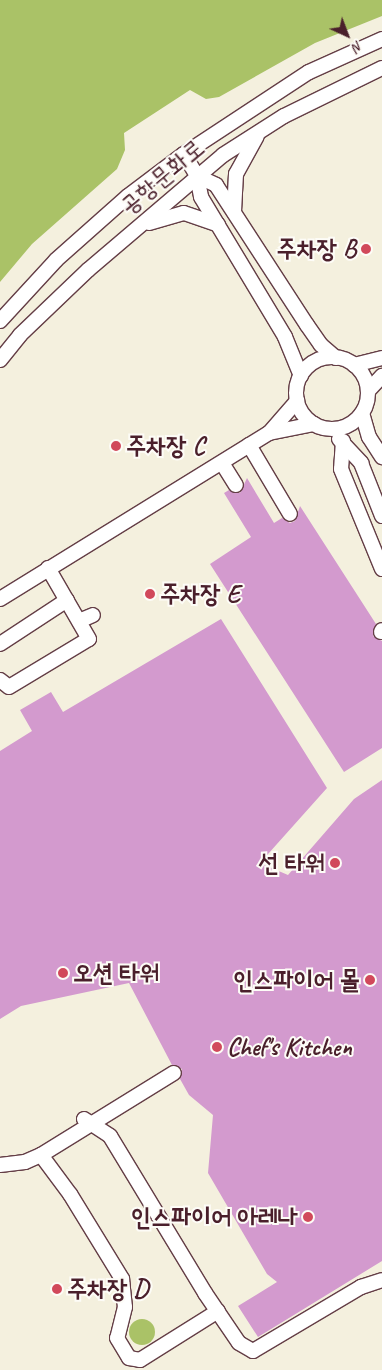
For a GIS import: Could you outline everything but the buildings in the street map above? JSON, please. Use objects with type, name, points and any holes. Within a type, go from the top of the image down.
[{"type":"street","name":"공항문화로","points":[[0,321],[56,260],[128,196],[184,154],[309,72],[382,39]]},
{"type":"street","name":"공항문화로","points":[[0,360],[20,335],[137,228],[198,176],[260,132],[382,68]]},
{"type":"street","points":[[234,212],[236,174],[260,132]]},
{"type":"street","points":[[0,599],[268,433],[297,401],[301,376],[285,338],[201,197],[198,176],[184,154]]},
{"type":"street","points":[[198,176],[216,185],[321,345],[336,358],[354,365],[361,373],[368,391]]},
{"type":"street","points":[[137,228],[169,215],[184,213],[218,225]]},
{"type":"street","points":[[301,376],[316,361],[336,358]]},
{"type":"street","points":[[354,365],[382,358]]},
{"type":"street","points":[[382,376],[368,391],[362,413],[369,437],[382,457]]},
{"type":"street","points":[[297,401],[306,419],[343,441],[361,463],[382,516]]},
{"type":"street","points":[[268,433],[319,427],[345,427],[362,413]]},
{"type":"street","points":[[343,441],[341,468],[382,569]]},
{"type":"street","points":[[249,445],[290,514]]},
{"type":"street","points":[[222,462],[236,485]]},
{"type":"street","points":[[0,680],[8,687],[89,639],[48,568]]},
{"type":"street","points":[[0,644],[67,600]]},
{"type":"street","points":[[79,621],[93,615]]},
{"type":"street","points":[[0,1165],[25,1162],[41,1155],[89,1122],[174,1073]]},
{"type":"street","points":[[89,1122],[110,1136],[239,1343],[253,1351],[361,1287],[382,1280]]},
{"type":"street","points":[[41,1155],[70,1194],[122,1280],[125,1308],[117,1338],[129,1358],[140,1360],[218,1311]]},
{"type":"green space","points":[[0,0],[382,0],[382,16],[315,43],[219,97],[206,99],[190,90],[124,133],[125,150],[117,169],[32,244],[0,282]]},
{"type":"green space","points":[[142,1319],[151,1323],[155,1332],[151,1341],[142,1345],[133,1341],[129,1332],[133,1323]]},
{"type":"place","name":"주차장 B","points":[[366,249]]},
{"type":"place","name":"주차장 C","points":[[116,446]]},
{"type":"place","name":"주차장 E","points":[[150,594]]},
{"type":"place","name":"선 타워","points":[[335,863]]},
{"type":"place","name":"오션 타워","points":[[63,973]]},
{"type":"place","name":"인스파이어 몰","points":[[370,980]]},
{"type":"place","name":"Chef's Kitchen","points":[[217,1047]]},
{"type":"place","name":"인스파이어 아레나","points":[[308,1217]]},
{"type":"place","name":"주차장 D","points":[[57,1289]]}]
